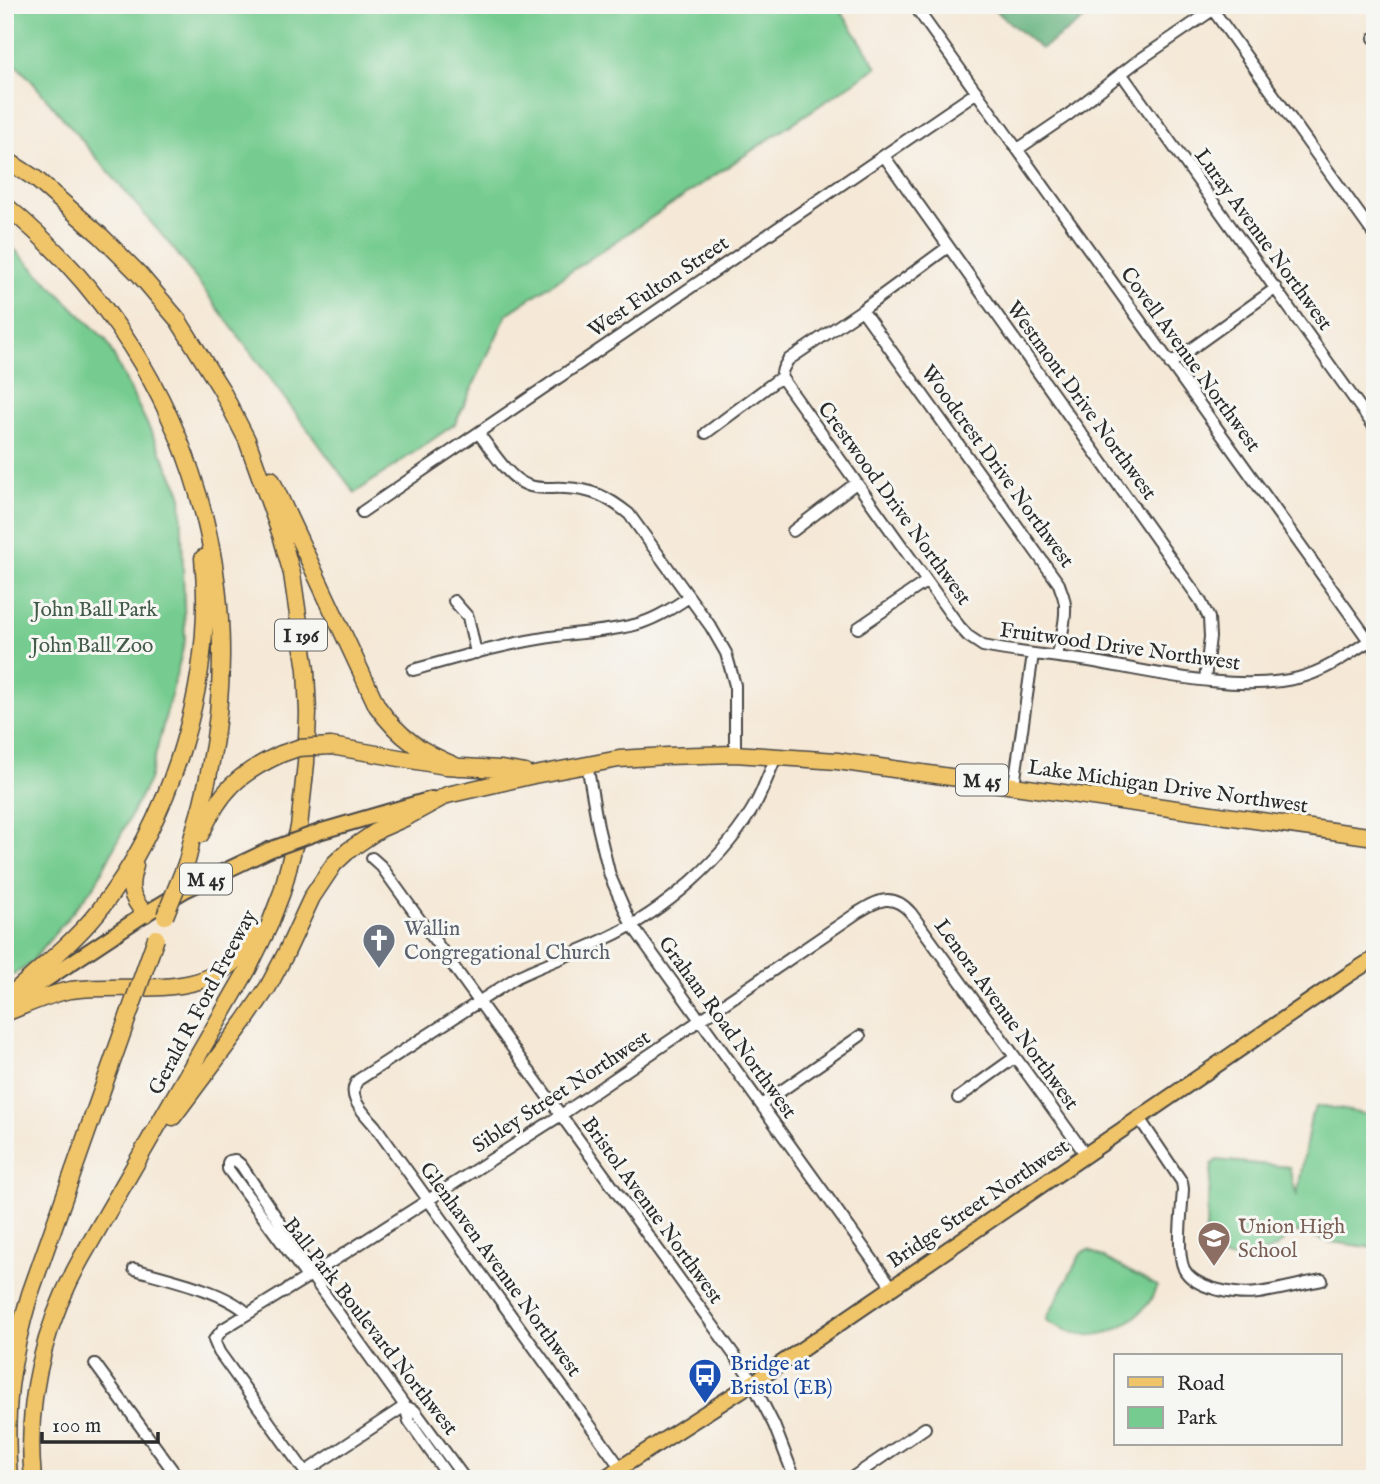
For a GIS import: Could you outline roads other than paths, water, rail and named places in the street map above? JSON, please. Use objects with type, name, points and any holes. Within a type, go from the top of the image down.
[{"type":"highway","name":"Gerald R Ford Freeway","points":[[5,159],[36,179],[101,236],[139,274],[178,320],[222,389],[247,440],[292,574],[306,670],[308,713],[299,827],[282,892],[248,969],[74,1271],[59,1302],[41,1359],[33,1402],[33,1479]]},
{"type":"highway","points":[[5,205],[58,253],[90,288],[118,326],[164,404],[198,493],[210,541],[218,595],[221,668],[213,751],[187,862]]},
{"type":"highway","points":[[222,389],[241,412],[377,706],[405,739],[422,751],[458,767]]},
{"type":"highway","points":[[5,1000],[84,928],[113,892],[139,850],[164,799],[181,753],[196,691],[204,640],[204,568],[198,493]]},
{"type":"highway","points":[[9,1479],[6,1441],[8,1397],[19,1333],[30,1294],[156,938],[187,862],[218,801],[249,770],[298,748],[331,746],[445,766],[500,769],[534,775]]},
{"type":"highway","name":"Lake Michigan Drive Northwest","points":[[447,795],[587,764],[667,756],[736,754],[837,761],[1375,837]]},
{"type":"highway","points":[[132,1172],[268,987],[312,897],[334,864],[363,838],[447,795]]},
{"type":"highway","points":[[139,850],[130,886],[136,903],[145,914]]},
{"type":"highway","points":[[5,1013],[68,990],[168,988],[213,975],[243,953],[254,938],[289,863]]},
{"type":"main road","name":"Lake Michigan Drive Northwest","points":[[5,1006],[184,890],[270,850],[322,831],[447,795]]},
{"type":"main road","name":"Bridge Street Northwest","points":[[603,1479],[753,1383],[1375,958]]},
{"type":"street","name":"Covell Avenue Northwest","points":[[914,5],[1372,645]]},
{"type":"street","points":[[1017,149],[1216,8],[1375,236]]},
{"type":"street","name":"Luray Avenue Northwest","points":[[1121,74],[1375,427]]},
{"type":"street","name":"West Fulton Street","points":[[362,512],[976,92]]},
{"type":"street","name":"Westmont Drive Northwest","points":[[884,156],[1200,600],[1209,618],[1210,637],[1205,680]]},
{"type":"street","points":[[706,433],[781,377],[788,360],[948,247]]},
{"type":"street","points":[[1170,364],[1276,288]]},
{"type":"street","name":"Woodcrest Drive Northwest","points":[[862,310],[1059,584],[1065,606],[1056,656]]},
{"type":"street","name":"Crestwood Drive Northwest","points":[[781,377],[968,636],[983,646]]},
{"type":"street","points":[[479,434],[513,477],[526,485],[590,491],[611,500],[629,514],[711,627],[726,653],[735,685],[736,754]]},
{"type":"street","points":[[793,531],[856,483]]},
{"type":"street","points":[[858,628],[926,580]]},
{"type":"street","points":[[413,670],[551,637],[633,625],[665,613],[689,597]]},
{"type":"street","points":[[454,601],[468,617],[476,653]]},
{"type":"street","name":"Fruitwood Drive Northwest","points":[[983,646],[1205,680],[1249,682],[1300,678],[1372,645]]},
{"type":"street","points":[[1014,785],[1033,654]]},
{"type":"street","points":[[479,1001],[517,977],[608,938],[640,920],[686,887],[705,869],[741,825],[756,801],[776,757]]},
{"type":"street","name":"Graham Road Northwest","points":[[587,764],[610,876],[631,924],[892,1287]]},
{"type":"street","name":"Bristol Avenue Northwest","points":[[372,858],[381,866],[748,1374],[774,1425],[795,1479]]},
{"type":"street","name":"Sibley Street Northwest","points":[[307,1475],[219,1352],[214,1340],[223,1329],[561,1115],[857,913],[878,902],[893,900]]},
{"type":"street","name":"Lenora Avenue Northwest","points":[[893,900],[911,913],[1086,1155]]},
{"type":"street","name":"Glenhaven Avenue Northwest","points":[[479,1001],[358,1080],[354,1084],[353,1093],[361,1110],[620,1468]]},
{"type":"street","points":[[761,1105],[860,1036]]},
{"type":"street","points":[[958,1098],[1014,1058]]},
{"type":"street","points":[[1139,1118],[1182,1182],[1180,1251],[1185,1271],[1192,1279],[1205,1286],[1225,1291],[1256,1294],[1322,1280]]},
{"type":"street","name":"Ball Park Boulevard Northwest","points":[[229,1161],[235,1160],[241,1165],[309,1266],[312,1275],[405,1406],[415,1411],[465,1479]]},
{"type":"street","points":[[134,1269],[223,1297],[237,1303],[247,1313]]},
{"type":"street","points":[[95,1364],[179,1479]]},
{"type":"street","points":[[307,1475],[405,1406],[409,1421],[450,1479]]},
{"type":"street","points":[[850,1479],[925,1428]]},
{"type":"place","name":"Wallin Congregational Church","points":[[379,970]]},
{"type":"place","name":"Union High School","points":[[1214,1268]]},
{"type":"place","name":"Bridge at Bristol (EB)","points":[[705,1405]]},
{"type":"park label","name":"John Ball Park","points":[[95,609]]},
{"type":"park label","name":"John Ball Zoo","points":[[92,645]]}]
